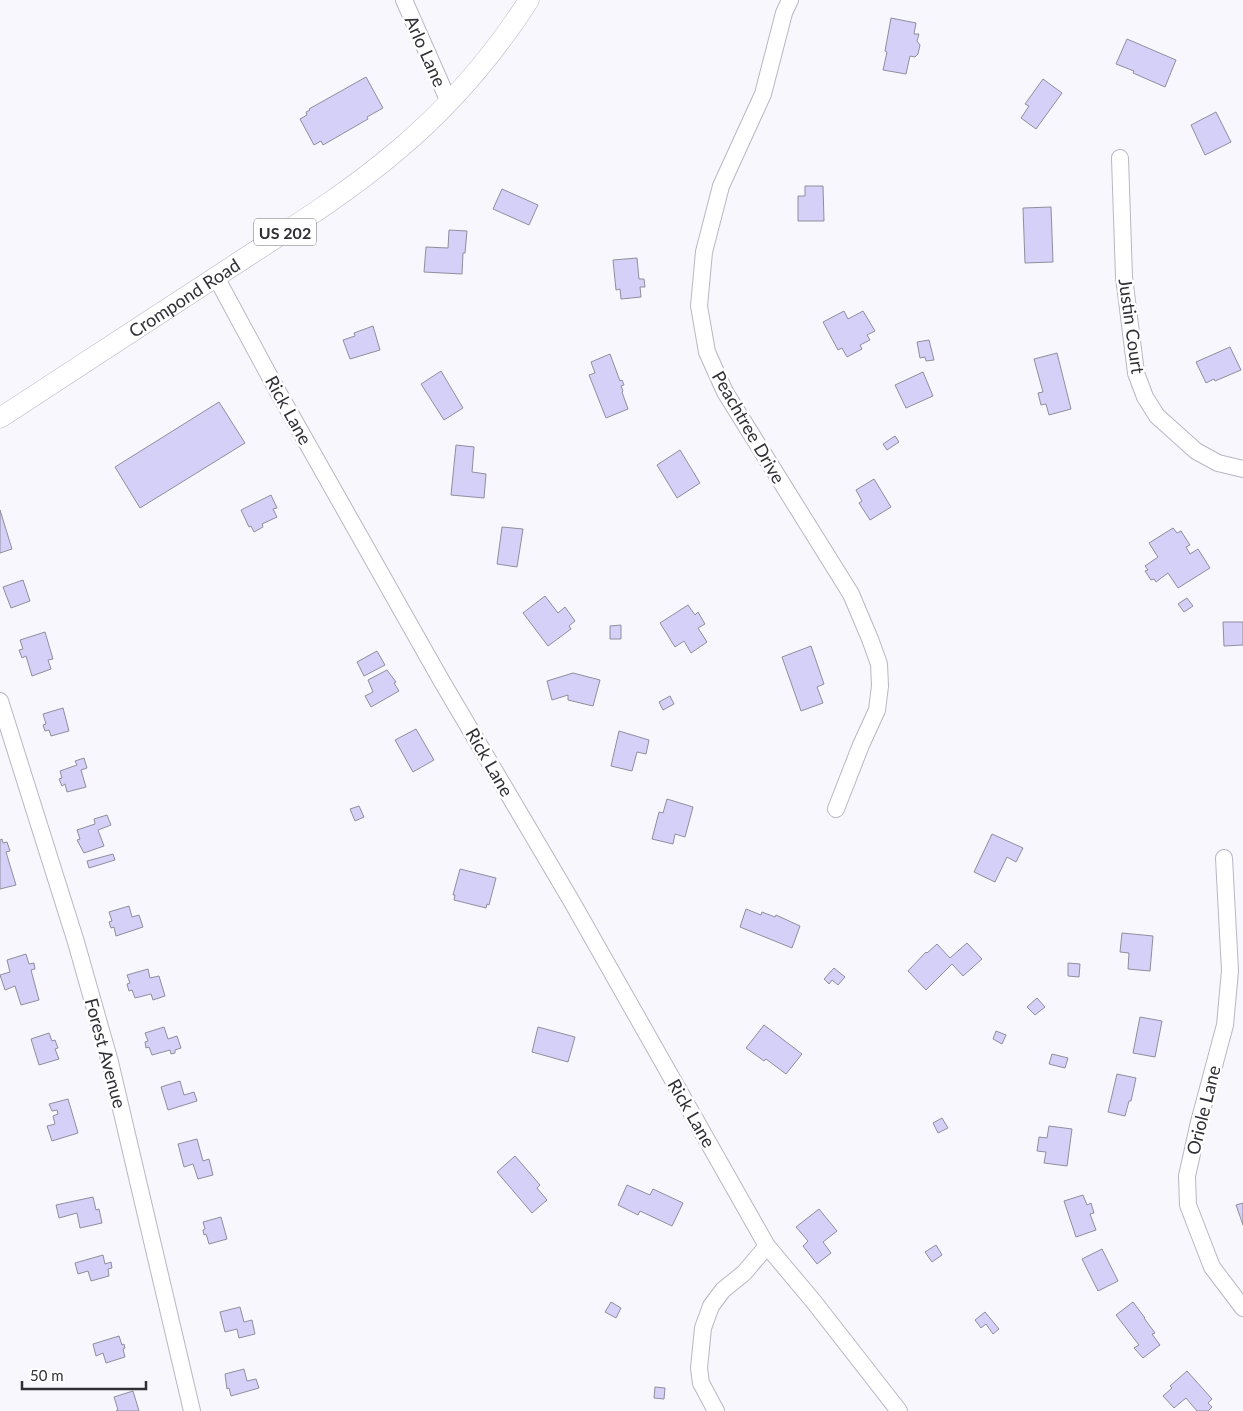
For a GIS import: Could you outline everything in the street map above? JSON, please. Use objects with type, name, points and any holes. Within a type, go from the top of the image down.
[{"type":"main road","name":"Crompond Road","points":[[0,418],[307,217],[361,179],[397,150],[449,102],[494,50],[529,0]]},
{"type":"street","name":"Arlo Lane","points":[[404,0],[449,102]]},
{"type":"street","name":"Peachtree Drive","points":[[790,0],[784,13],[763,94],[721,186],[704,252],[699,306],[707,352],[725,392],[851,594],[879,664],[880,686],[877,710],[836,809]]},
{"type":"street","name":"Justin Court","points":[[1120,158],[1124,277],[1136,374],[1145,397],[1157,416],[1196,451],[1218,463],[1243,469]]},
{"type":"street","name":"Rick Lane","points":[[216,276],[277,390],[436,672],[572,902],[767,1246],[814,1302],[899,1411]]},
{"type":"street","name":"Forest Avenue","points":[[0,701],[76,942],[110,1062],[192,1411]]},
{"type":"street","name":"Oriole Lane","points":[[1224,858],[1236,971],[1225,1025],[1199,1122],[1187,1176],[1188,1205],[1212,1267],[1243,1308]]},
{"type":"street","points":[[713,1409],[701,1383],[699,1368],[703,1328],[711,1306],[723,1290],[744,1273],[767,1246]]},
{"type":"building","points":[[891,18],[916,23],[914,34],[919,34],[917,41],[920,45],[918,54],[915,57],[910,56],[906,74],[883,70]]},
{"type":"building","points":[[1127,39],[1176,60],[1165,87],[1116,64]]},
{"type":"building","points":[[366,77],[383,108],[323,145],[321,141],[314,145],[300,119],[307,115],[306,112],[309,109]]},
{"type":"building","points":[[1043,79],[1062,93],[1036,129],[1021,118],[1029,106],[1025,104]]},
{"type":"building","points":[[1216,112],[1231,142],[1205,155],[1191,125]]},
{"type":"building","points":[[805,186],[823,186],[824,221],[798,221],[798,196],[805,196]]},
{"type":"building","points":[[502,189],[538,205],[529,225],[493,209]]},
{"type":"building","points":[[1051,207],[1053,262],[1025,263],[1023,208]]},
{"type":"building","points":[[449,230],[467,231],[462,274],[424,272],[426,247],[448,248]]},
{"type":"building","points":[[637,258],[639,279],[644,279],[645,287],[640,287],[641,297],[621,299],[620,289],[616,290],[613,260]]},
{"type":"building","points":[[844,311],[848,319],[863,311],[875,331],[867,335],[870,340],[860,345],[862,349],[847,357],[842,348],[838,350],[823,322]]},
{"type":"building","points":[[373,326],[380,350],[350,359],[343,340],[355,336],[354,333]]},
{"type":"building","points":[[929,340],[934,360],[926,361],[925,357],[920,358],[917,342]]},
{"type":"building","points":[[1230,347],[1241,370],[1206,383],[1196,362]]},
{"type":"building","points":[[1057,353],[1071,409],[1049,415],[1046,404],[1041,405],[1038,393],[1043,392],[1034,359]]},
{"type":"building","points":[[610,354],[620,381],[622,380],[624,385],[621,386],[622,392],[628,409],[606,418],[589,375],[595,373],[591,362]]},
{"type":"building","points":[[441,371],[463,408],[444,420],[421,384]]},
{"type":"building","points":[[923,372],[933,396],[906,408],[895,385]]},
{"type":"building","points":[[219,402],[245,443],[140,508],[115,467]]},
{"type":"building","points":[[895,436],[899,442],[887,450],[883,444]]},
{"type":"building","points":[[456,445],[474,447],[472,472],[486,474],[484,498],[451,495]]},
{"type":"building","points":[[680,450],[700,483],[677,498],[657,465]]},
{"type":"building","points":[[874,479],[891,507],[870,520],[859,503],[862,501],[856,490]]},
{"type":"building","points":[[271,495],[277,508],[273,509],[277,517],[262,524],[263,527],[254,532],[251,526],[249,527],[241,510]]},
{"type":"building","points":[[0,510],[12,549],[0,553]]},
{"type":"building","points":[[502,527],[523,529],[517,567],[497,564]]},
{"type":"building","points":[[1173,528],[1177,533],[1181,531],[1190,545],[1186,547],[1190,554],[1198,549],[1210,568],[1178,588],[1168,573],[1156,582],[1154,579],[1151,580],[1145,571],[1148,570],[1145,566],[1158,557],[1149,543]]},
{"type":"building","points":[[23,580],[30,601],[11,608],[3,587]]},
{"type":"building","points":[[545,596],[558,613],[565,607],[575,621],[569,626],[571,629],[548,646],[523,613]]},
{"type":"building","points":[[1187,598],[1193,606],[1184,612],[1178,604]]},
{"type":"building","points":[[688,605],[695,615],[698,612],[705,624],[698,628],[707,642],[691,653],[684,641],[675,647],[660,623]]},
{"type":"building","points":[[1223,622],[1243,622],[1243,645],[1224,646]]},
{"type":"building","points":[[621,625],[621,639],[610,639],[610,626]]},
{"type":"building","points":[[45,632],[53,659],[48,660],[51,669],[32,676],[26,656],[22,658],[19,650],[23,649],[20,640]]},
{"type":"building","points":[[811,646],[824,684],[817,687],[823,703],[801,711],[782,657]]},
{"type":"building","points":[[377,651],[385,665],[364,676],[357,662]]},
{"type":"building","points":[[387,670],[396,682],[394,683],[399,691],[371,707],[365,696],[373,692],[368,680]]},
{"type":"building","points":[[573,673],[600,680],[593,706],[568,700],[568,695],[552,700],[547,681]]},
{"type":"building","points":[[670,696],[674,704],[663,710],[659,702]]},
{"type":"building","points":[[63,708],[69,731],[51,736],[49,730],[45,731],[43,725],[46,724],[43,714]]},
{"type":"building","points":[[416,729],[434,760],[413,772],[395,740]]},
{"type":"building","points":[[619,731],[649,740],[646,754],[637,752],[632,771],[611,766]]},
{"type":"building","points":[[84,758],[87,768],[81,770],[86,787],[67,792],[65,784],[62,786],[59,779],[62,778],[60,771],[77,765],[75,761]]},
{"type":"building","points":[[667,799],[693,807],[685,837],[675,834],[673,844],[652,839],[659,812],[663,813]]},
{"type":"building","points":[[359,806],[364,817],[355,821],[350,809]]},
{"type":"building","points":[[107,815],[111,825],[98,830],[104,846],[84,853],[77,840],[80,839],[77,830],[95,824],[94,819]]},
{"type":"building","points":[[992,834],[1023,848],[1016,862],[1007,857],[995,882],[974,872]]},
{"type":"building","points":[[2,839],[3,843],[7,842],[10,851],[6,852],[16,885],[0,889],[0,840]]},
{"type":"building","points":[[113,854],[115,860],[89,868],[87,861]]},
{"type":"building","points":[[460,869],[496,878],[489,905],[487,904],[486,908],[454,900],[455,895],[453,895]]},
{"type":"building","points":[[129,906],[132,917],[139,915],[143,927],[116,936],[114,927],[111,928],[109,922],[112,921],[109,912]]},
{"type":"building","points":[[746,909],[761,915],[762,912],[775,917],[776,915],[800,926],[792,948],[740,927]]},
{"type":"building","points":[[1122,933],[1153,936],[1150,971],[1128,969],[1129,953],[1120,952]]},
{"type":"building","points":[[967,943],[982,959],[963,976],[952,964],[926,990],[908,971],[926,952],[937,944],[950,958]]},
{"type":"building","points":[[26,954],[29,964],[34,963],[35,969],[31,970],[39,1000],[21,1005],[15,986],[5,990],[0,975],[10,972],[7,960]]},
{"type":"building","points":[[1068,963],[1080,964],[1079,977],[1068,976]]},
{"type":"building","points":[[834,968],[845,977],[838,985],[832,980],[829,984],[824,979]]},
{"type":"building","points":[[148,969],[150,978],[159,976],[165,996],[153,1000],[151,994],[135,998],[132,990],[129,991],[127,984],[130,983],[127,975]]},
{"type":"building","points":[[1037,998],[1045,1007],[1035,1015],[1027,1007]]},
{"type":"building","points":[[1140,1017],[1162,1021],[1155,1057],[1133,1053]]},
{"type":"building","points":[[764,1025],[802,1054],[786,1074],[766,1059],[764,1061],[746,1048]]},
{"type":"building","points":[[164,1027],[168,1039],[177,1036],[181,1048],[171,1054],[170,1050],[152,1055],[149,1047],[146,1048],[145,1042],[148,1041],[145,1033]]},
{"type":"building","points":[[538,1027],[575,1037],[568,1062],[532,1052]]},
{"type":"building","points":[[996,1031],[1006,1035],[1002,1044],[993,1039]]},
{"type":"building","points":[[49,1033],[52,1041],[55,1040],[58,1048],[55,1049],[59,1059],[39,1065],[31,1039]]},
{"type":"building","points":[[1052,1054],[1068,1058],[1065,1068],[1049,1064]]},
{"type":"building","points":[[1117,1074],[1136,1078],[1131,1101],[1129,1101],[1125,1116],[1108,1112]]},
{"type":"building","points":[[180,1081],[184,1095],[194,1092],[197,1101],[168,1110],[161,1087]]},
{"type":"building","points":[[68,1099],[78,1133],[52,1141],[47,1126],[55,1124],[53,1116],[58,1114],[57,1110],[52,1111],[49,1104]]},
{"type":"building","points":[[942,1118],[948,1128],[938,1133],[933,1123]]},
{"type":"building","points":[[1049,1126],[1072,1129],[1067,1166],[1044,1163],[1046,1152],[1037,1151],[1039,1137],[1047,1138]]},
{"type":"building","points":[[197,1139],[203,1161],[209,1159],[213,1175],[198,1179],[193,1164],[184,1167],[178,1144]]},
{"type":"building","points":[[515,1156],[540,1185],[537,1188],[547,1200],[532,1213],[497,1172]]},
{"type":"building","points":[[627,1185],[650,1195],[653,1189],[683,1203],[672,1226],[640,1211],[638,1215],[618,1205]]},
{"type":"building","points":[[1083,1195],[1087,1205],[1091,1203],[1094,1213],[1090,1214],[1096,1230],[1076,1237],[1064,1201]]},
{"type":"building","points":[[93,1197],[96,1210],[99,1209],[102,1223],[80,1228],[77,1213],[59,1218],[56,1205]]},
{"type":"building","points":[[1243,1203],[1243,1225],[1236,1205]]},
{"type":"building","points":[[819,1209],[837,1231],[823,1242],[831,1253],[817,1264],[803,1246],[808,1241],[796,1227]]},
{"type":"building","points":[[221,1217],[227,1239],[209,1244],[206,1234],[204,1235],[203,1222]]},
{"type":"building","points":[[936,1245],[942,1255],[932,1262],[925,1252]]},
{"type":"building","points":[[1102,1249],[1118,1281],[1098,1291],[1082,1259]]},
{"type":"building","points":[[103,1255],[105,1264],[111,1262],[112,1268],[108,1269],[109,1276],[91,1281],[88,1271],[78,1274],[75,1263]]},
{"type":"building","points":[[611,1302],[621,1308],[616,1318],[605,1312]]},
{"type":"building","points":[[1133,1302],[1155,1333],[1152,1334],[1160,1345],[1143,1358],[1134,1348],[1139,1345],[1116,1315]]},
{"type":"building","points":[[240,1307],[244,1322],[252,1320],[255,1334],[239,1338],[237,1329],[225,1332],[220,1312]]},
{"type":"building","points":[[985,1312],[999,1329],[993,1334],[986,1324],[981,1328],[975,1320]]},
{"type":"building","points":[[119,1336],[122,1345],[124,1344],[125,1357],[106,1363],[103,1353],[96,1356],[93,1344]]},
{"type":"building","points":[[244,1369],[247,1381],[256,1379],[259,1388],[231,1396],[229,1388],[227,1389],[225,1374]]},
{"type":"building","points":[[1187,1371],[1212,1399],[1208,1403],[1212,1407],[1208,1411],[1197,1411],[1186,1398],[1174,1408],[1163,1396],[1172,1388],[1170,1386]]},
{"type":"building","points":[[655,1387],[665,1388],[664,1399],[654,1398]]},
{"type":"building","points":[[133,1391],[139,1411],[116,1411],[118,1410],[114,1397]]}]
